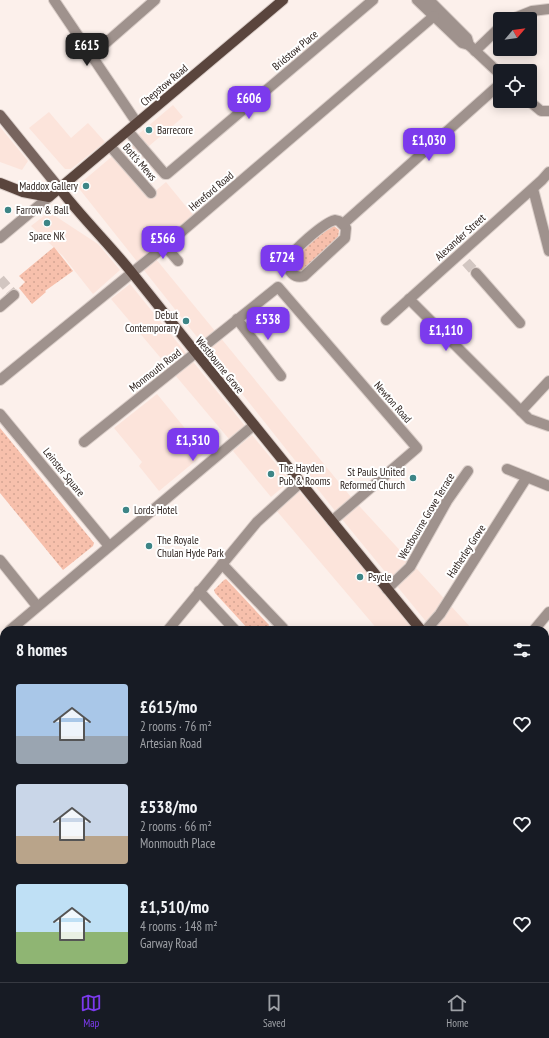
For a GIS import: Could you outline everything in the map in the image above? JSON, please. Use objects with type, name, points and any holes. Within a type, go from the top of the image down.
[{"type":"main road","name":"Chepstow Road","points":[[49,197],[283,0]]},
{"type":"main road","points":[[0,183],[25,193],[49,197]]},
{"type":"main road","name":"Westbourne Grove","points":[[60,189],[132,273],[300,483],[418,626]]},
{"type":"street","points":[[54,0],[137,123]]},
{"type":"street","points":[[92,55],[155,0]]},
{"type":"street","name":"Bridstow Place","points":[[128,130],[165,174],[167,174],[373,0]]},
{"type":"street","points":[[418,0],[462,43],[472,48],[493,68]]},
{"type":"street","points":[[429,0],[467,38],[472,48]]},
{"type":"street","points":[[530,12],[549,9]]},
{"type":"street","name":"Hereford Road","points":[[0,380],[165,246],[434,16]]},
{"type":"street","points":[[472,48],[493,32]]},
{"type":"street","points":[[343,224],[493,90]]},
{"type":"street","points":[[537,108],[541,111],[549,111]]},
{"type":"street","name":"Westbourne Grove","points":[[0,115],[60,189]]},
{"type":"street","name":"Bott's Mews","points":[[110,146],[151,193]]},
{"type":"street","name":"Alexander Street","points":[[386,320],[409,299],[462,258],[549,172]]},
{"type":"street","points":[[533,189],[549,251]]},
{"type":"street","points":[[0,238],[49,197]]},
{"type":"street","points":[[335,220],[343,224],[347,232],[344,238],[306,274],[300,277],[288,270],[286,262],[291,254],[325,225],[335,220]]},
{"type":"street","points":[[165,246],[178,261]]},
{"type":"street","points":[[476,273],[520,323]]},
{"type":"street","name":"Monmouth Road","points":[[84,442],[278,287]]},
{"type":"street","name":"Newton Road","points":[[278,287],[417,448],[332,521]]},
{"type":"street","points":[[0,307],[14,295]]},
{"type":"street","points":[[409,299],[521,411],[530,419],[549,426]]},
{"type":"street","points":[[238,319],[281,376]]},
{"type":"street","points":[[521,411],[549,381]]},
{"type":"street","name":"Leinster Square","points":[[0,414],[109,546]]},
{"type":"street","points":[[14,626],[254,425]]},
{"type":"street","points":[[507,469],[525,480],[549,486]]},
{"type":"street","name":"Westbourne Grove Terrace","points":[[387,589],[410,567],[447,501],[468,471]]},
{"type":"street","name":"Hatherley Grove","points":[[430,626],[440,614],[525,480]]},
{"type":"street","points":[[171,626],[257,522],[300,483]]},
{"type":"street","points":[[0,560],[37,606]]},
{"type":"street","points":[[222,564],[281,626]]},
{"type":"street","points":[[199,591],[231,626]]},
{"type":"street","points":[[537,626],[549,612]]},
{"type":"shaded area","points":[[173,105],[183,117],[128,164],[153,193],[166,182],[193,215],[151,253],[351,497],[469,626],[430,626],[336,512],[77,186]]},
{"type":"shaded area","points":[[49,112],[71,138],[88,123],[105,142],[71,169],[65,169],[29,128]]},
{"type":"shaded area","points":[[0,127],[28,161],[22,170],[0,162]]},
{"type":"shaded area","points":[[49,212],[98,244],[120,270],[93,294],[63,256],[31,226]]},
{"type":"shaded area","points":[[130,284],[245,426],[229,439],[111,299]]},
{"type":"shaded area","points":[[157,394],[205,453],[159,491],[139,466],[142,462],[114,428]]},
{"type":"shaded area","points":[[252,435],[290,481],[271,497],[233,451]]},
{"type":"shaded area","points":[[299,491],[411,626],[375,626],[276,510]]},
{"type":"green space","points":[[334,226],[339,230],[338,238],[304,269],[298,272],[291,266],[302,249],[316,236]]},
{"type":"green space","points":[[54,247],[73,271],[45,291],[46,292],[32,304],[19,288],[25,282],[19,276]]},
{"type":"green space","points":[[0,428],[94,543],[93,546],[63,570],[0,493]]},
{"type":"green space","points":[[226,579],[268,626],[245,626],[215,593],[214,590]]},
{"type":"tunnel","points":[[466,262],[476,273]]},
{"type":"tunnel","points":[[0,279],[14,295]]},
{"type":"place","name":"Barrecore","points":[[149,130]]},
{"type":"place","name":"Maddox Gallery","points":[[86,186]]},
{"type":"place","name":"Farrow & Ball","points":[[8,210]]},
{"type":"place","name":"Space NK","points":[[47,223]]},
{"type":"place","name":"Debut Contemporary","points":[[186,321]]},
{"type":"place","name":"The Hayden Pub & Rooms","points":[[271,474]]},
{"type":"place","name":"St Pauls United Reformed Church","points":[[413,478]]},
{"type":"place","name":"Lords Hotel","points":[[126,510]]},
{"type":"place","name":"The Royale Chulan Hyde Park","points":[[149,546]]},
{"type":"place","name":"Psycle","points":[[360,577]]}]
